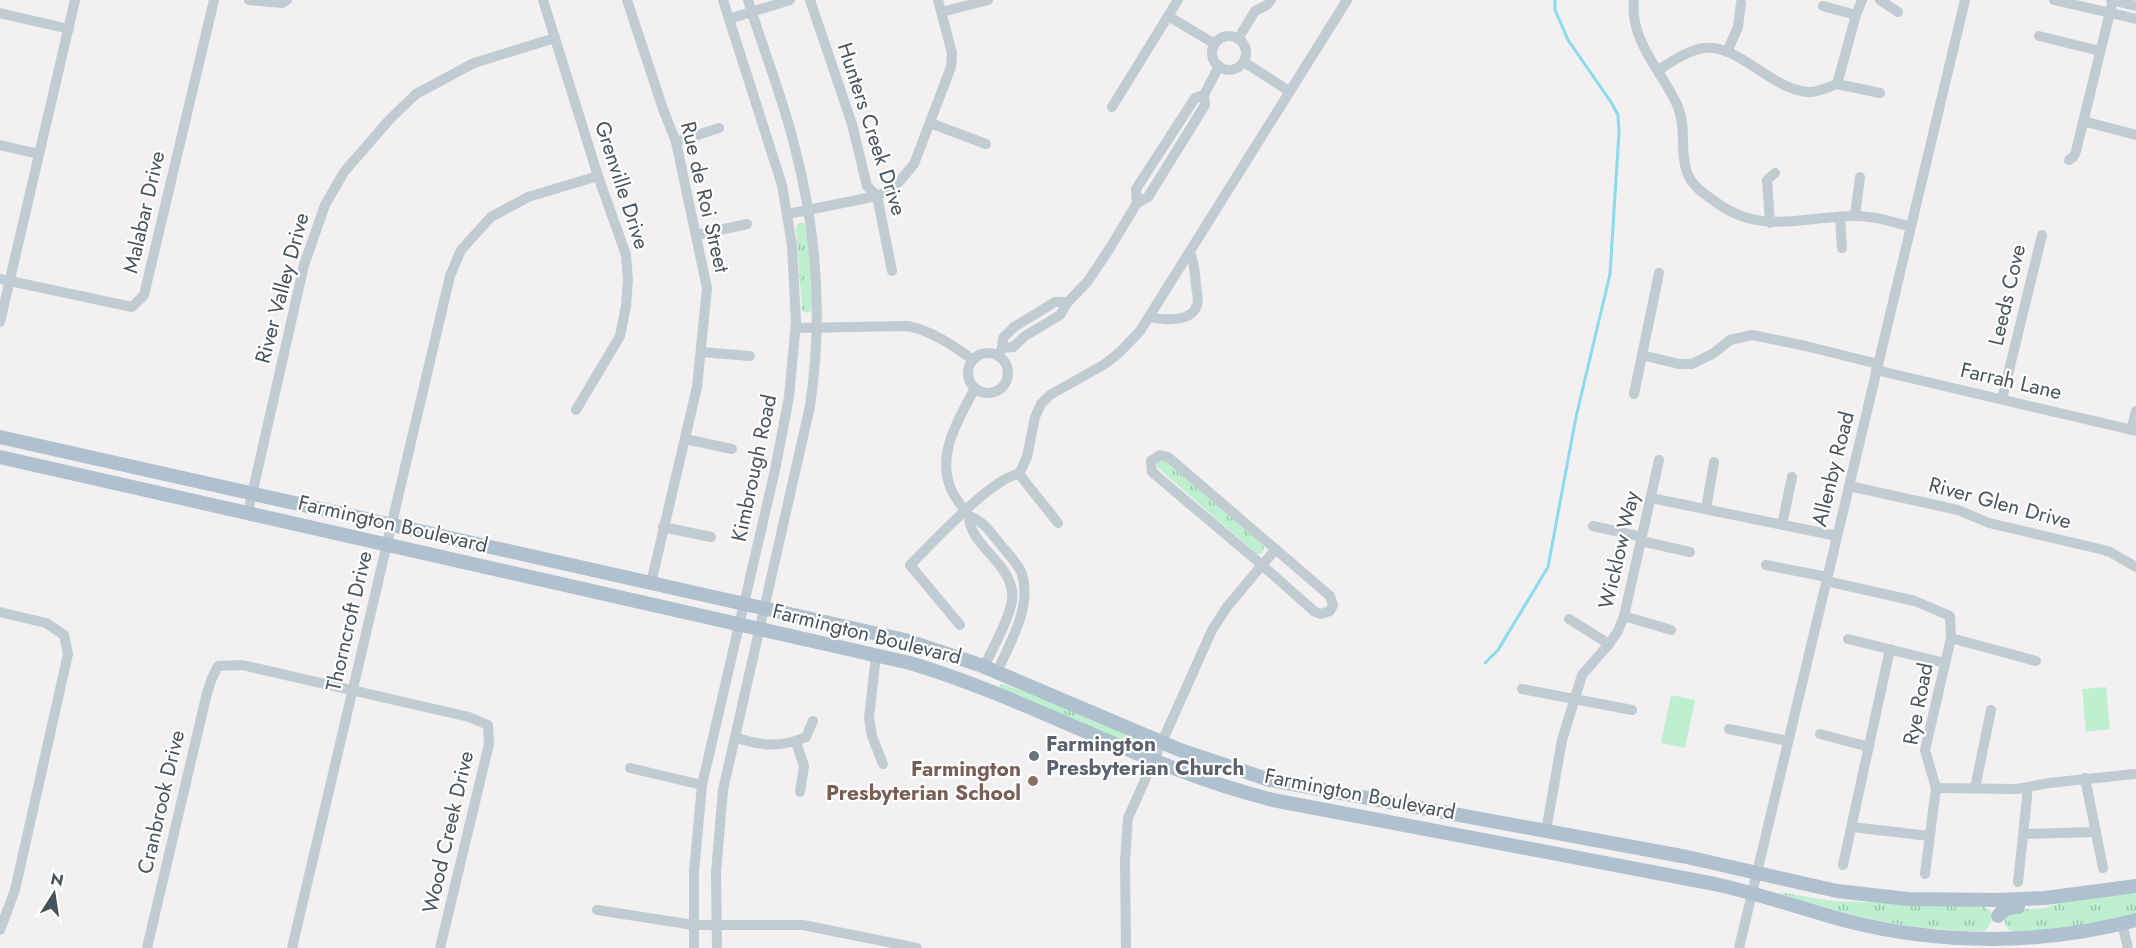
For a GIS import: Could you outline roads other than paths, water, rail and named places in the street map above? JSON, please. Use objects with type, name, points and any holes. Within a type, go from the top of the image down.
[{"type":"main road","name":"Farmington Boulevard","points":[[0,437],[905,640],[990,678],[1152,760],[1246,793],[1452,834],[1544,840],[1687,857],[1847,921],[1928,935],[1999,944],[2136,920]]},
{"type":"main road","name":"Farmington Boulevard","points":[[0,457],[759,628],[935,670],[990,678],[1076,705],[1209,761],[1270,780],[1544,840],[1661,873],[1755,884],[1809,886],[1872,896],[1942,901],[2069,896],[2136,886]]},
{"type":"main road","points":[[1998,916],[2006,908],[2042,906],[2069,896]]},
{"type":"main road","points":[[1997,900],[1999,944]]},
{"type":"street","points":[[0,322],[5,280],[39,154],[75,0]]},
{"type":"street","name":"Malabar Drive","points":[[5,280],[132,307],[144,295],[214,0]]},
{"type":"street","points":[[249,0],[282,3],[287,0]]},
{"type":"street","name":"Grenville Drive","points":[[543,0],[598,176],[626,255],[628,280],[620,336],[576,410]]},
{"type":"street","name":"Rue de Roi Street","points":[[627,0],[676,142],[707,288],[697,387],[651,583]]},
{"type":"street","name":"Kimbrough Road","points":[[694,948],[694,872],[702,785],[775,470],[789,397],[796,328],[792,244],[782,185],[723,0]]},
{"type":"street","points":[[729,19],[749,5],[790,0]]},
{"type":"street","name":"Hunters Creek Drive","points":[[810,0],[852,124],[867,186],[877,196],[892,271]]},
{"type":"street","points":[[788,214],[888,192],[914,164],[951,67],[952,53],[938,0]]},
{"type":"street","points":[[942,12],[988,0]]},
{"type":"street","points":[[1112,107],[1178,0]]},
{"type":"street","points":[[1238,39],[1255,5],[1267,5],[1271,0]]},
{"type":"street","points":[[1020,474],[1027,457],[1035,417],[1041,405],[1050,395],[1105,364],[1140,331],[1347,0]]},
{"type":"street","points":[[1634,0],[1633,17],[1637,31],[1678,106],[1681,116],[1685,165],[1692,182],[1726,210],[1752,221],[1770,223],[1855,216],[1911,227]]},
{"type":"street","points":[[1837,84],[1862,0]]},
{"type":"street","points":[[1880,0],[1898,12]]},
{"type":"street","name":"Allenby Road","points":[[1739,948],[1965,0]]},
{"type":"street","points":[[2054,0],[2136,19]]},
{"type":"street","points":[[2069,160],[2076,151],[2112,0],[2136,6]]},
{"type":"street","points":[[1727,52],[1738,27],[1741,3]]},
{"type":"street","name":"Kimbrough Road","points":[[717,948],[716,873],[723,790],[810,406],[817,328],[814,248],[809,211],[795,147],[749,5]]},
{"type":"street","points":[[1823,6],[1856,15]]},
{"type":"street","points":[[0,13],[69,29]]},
{"type":"street","points":[[1168,16],[1215,44]]},
{"type":"street","points":[[1226,36],[1238,39],[1246,51],[1244,62],[1230,70],[1219,66],[1213,57],[1215,44],[1226,36]]},
{"type":"street","points":[[2039,36],[2100,51]]},
{"type":"street","name":"River Valley Drive","points":[[248,512],[304,265],[325,205],[344,172],[390,119],[416,94],[474,63],[555,38]]},
{"type":"street","points":[[1658,70],[1695,49],[1710,47],[1727,52],[1794,90],[1812,92],[1837,84],[1880,93]]},
{"type":"street","points":[[1244,62],[1289,92]]},
{"type":"street","points":[[1068,303],[1055,302],[1019,323],[1003,338],[1000,352],[1008,373],[1004,386],[993,393],[980,392],[975,388],[968,371],[973,360],[985,354],[1000,352],[1013,347],[1026,335],[1060,315],[1098,267],[1137,202],[1148,197],[1204,105],[1204,95],[1219,66]]},
{"type":"street","points":[[2083,121],[2136,135]]},
{"type":"street","points":[[930,123],[986,144]]},
{"type":"street","points":[[676,142],[719,128]]},
{"type":"street","points":[[0,145],[39,154]]},
{"type":"street","points":[[1770,223],[1767,180],[1775,173]]},
{"type":"street","name":"Thorncroft Drive","points":[[292,948],[450,276],[461,250],[491,217],[528,197],[598,176]]},
{"type":"street","points":[[1855,216],[1860,177]]},
{"type":"street","points":[[1840,217],[1842,248]]},
{"type":"street","points":[[697,235],[747,224]]},
{"type":"street","name":"Leeds Cove","points":[[2002,399],[2042,235]]},
{"type":"street","points":[[1149,317],[1161,320],[1173,319],[1186,316],[1194,311],[1197,305],[1195,264],[1190,253]]},
{"type":"street","points":[[1634,394],[1659,273]]},
{"type":"street","points":[[1019,323],[1026,335]]},
{"type":"street","points":[[796,328],[908,326],[940,339],[973,360]]},
{"type":"street","name":"Farrah Lane","points":[[1642,355],[1679,364],[1692,364],[1714,353],[1730,340],[1752,335],[1806,346],[1877,367],[2134,431]]},
{"type":"street","points":[[701,352],[750,356]]},
{"type":"street","points":[[975,388],[950,436],[946,457],[950,488],[967,513],[980,520],[1022,572],[1024,597],[1019,621],[990,678]]},
{"type":"street","points":[[2134,431],[2136,411]]},
{"type":"street","points":[[685,439],[732,449]]},
{"type":"street","points":[[1160,455],[1168,457],[1330,596],[1333,605],[1330,611],[1321,614],[1315,612],[1262,565],[1152,472],[1151,461],[1160,455]]},
{"type":"street","name":"Wicklow Way","points":[[1544,840],[1562,740],[1582,675],[1609,644],[1624,616],[1659,460]]},
{"type":"street","points":[[1706,509],[1714,462]]},
{"type":"street","points":[[960,625],[910,566],[1009,476],[1020,474]]},
{"type":"street","points":[[1020,474],[1059,523]]},
{"type":"street","points":[[1782,525],[1792,477]]},
{"type":"street","name":"River Glen Drive","points":[[1849,486],[1958,510],[1989,523],[2100,549],[2136,567]]},
{"type":"street","points":[[1650,498],[1837,536]]},
{"type":"street","points":[[1593,526],[1690,552]]},
{"type":"street","points":[[663,527],[711,537]]},
{"type":"street","points":[[1126,948],[1125,861],[1128,819],[1152,760],[1212,630],[1227,607],[1276,549]]},
{"type":"street","points":[[1766,565],[1826,579]]},
{"type":"street","name":"Rye Road","points":[[1826,579],[1915,601],[1950,616],[1951,638],[1925,750],[1935,789]]},
{"type":"street","points":[[0,612],[46,623],[64,635],[68,654],[15,890],[0,930]]},
{"type":"street","points":[[1624,616],[1671,630]]},
{"type":"street","points":[[1569,619],[1609,644]]},
{"type":"street","points":[[1951,638],[2036,661]]},
{"type":"street","points":[[1848,639],[1945,663]]},
{"type":"street","points":[[1843,865],[1890,649]]},
{"type":"street","points":[[876,655],[868,718],[883,764]]},
{"type":"street","name":"Cranbrook Drive","points":[[147,948],[207,693],[218,666],[242,665],[352,691]]},
{"type":"street","points":[[1522,689],[1632,710]]},
{"type":"street","name":"Wood Creek Drive","points":[[352,691],[469,717],[488,725],[489,744],[440,948]]},
{"type":"street","points":[[1978,789],[1991,710]]},
{"type":"street","points":[[735,737],[773,746],[796,742],[806,737],[813,721]]},
{"type":"street","points":[[1729,729],[1788,741]]},
{"type":"street","points":[[1820,734],[1869,747]]},
{"type":"street","points":[[796,742],[804,766],[801,792]]},
{"type":"street","points":[[630,768],[702,785]]},
{"type":"street","points":[[1925,874],[1935,789],[2027,788],[2085,778],[2135,773]]},
{"type":"street","points":[[2085,778],[2103,868]]},
{"type":"street","points":[[2019,882],[2027,788]]},
{"type":"street","points":[[1852,827],[1929,836]]},
{"type":"street","points":[[2024,834],[2096,832]]},
{"type":"street","points":[[597,910],[694,925],[803,925],[917,948]]},
{"type":"street","points":[[2122,923],[2128,948]]},
{"type":"waterway","points":[[1485,663],[1498,650],[1548,567],[1576,417],[1610,274],[1619,132],[1618,115],[1568,40],[1555,10],[1555,0]]},
{"type":"place","name":"Farmington Presbyterian Church","points":[[1034,756]]},
{"type":"place","name":"Farmington Presbyterian School","points":[[1033,781]]}]
